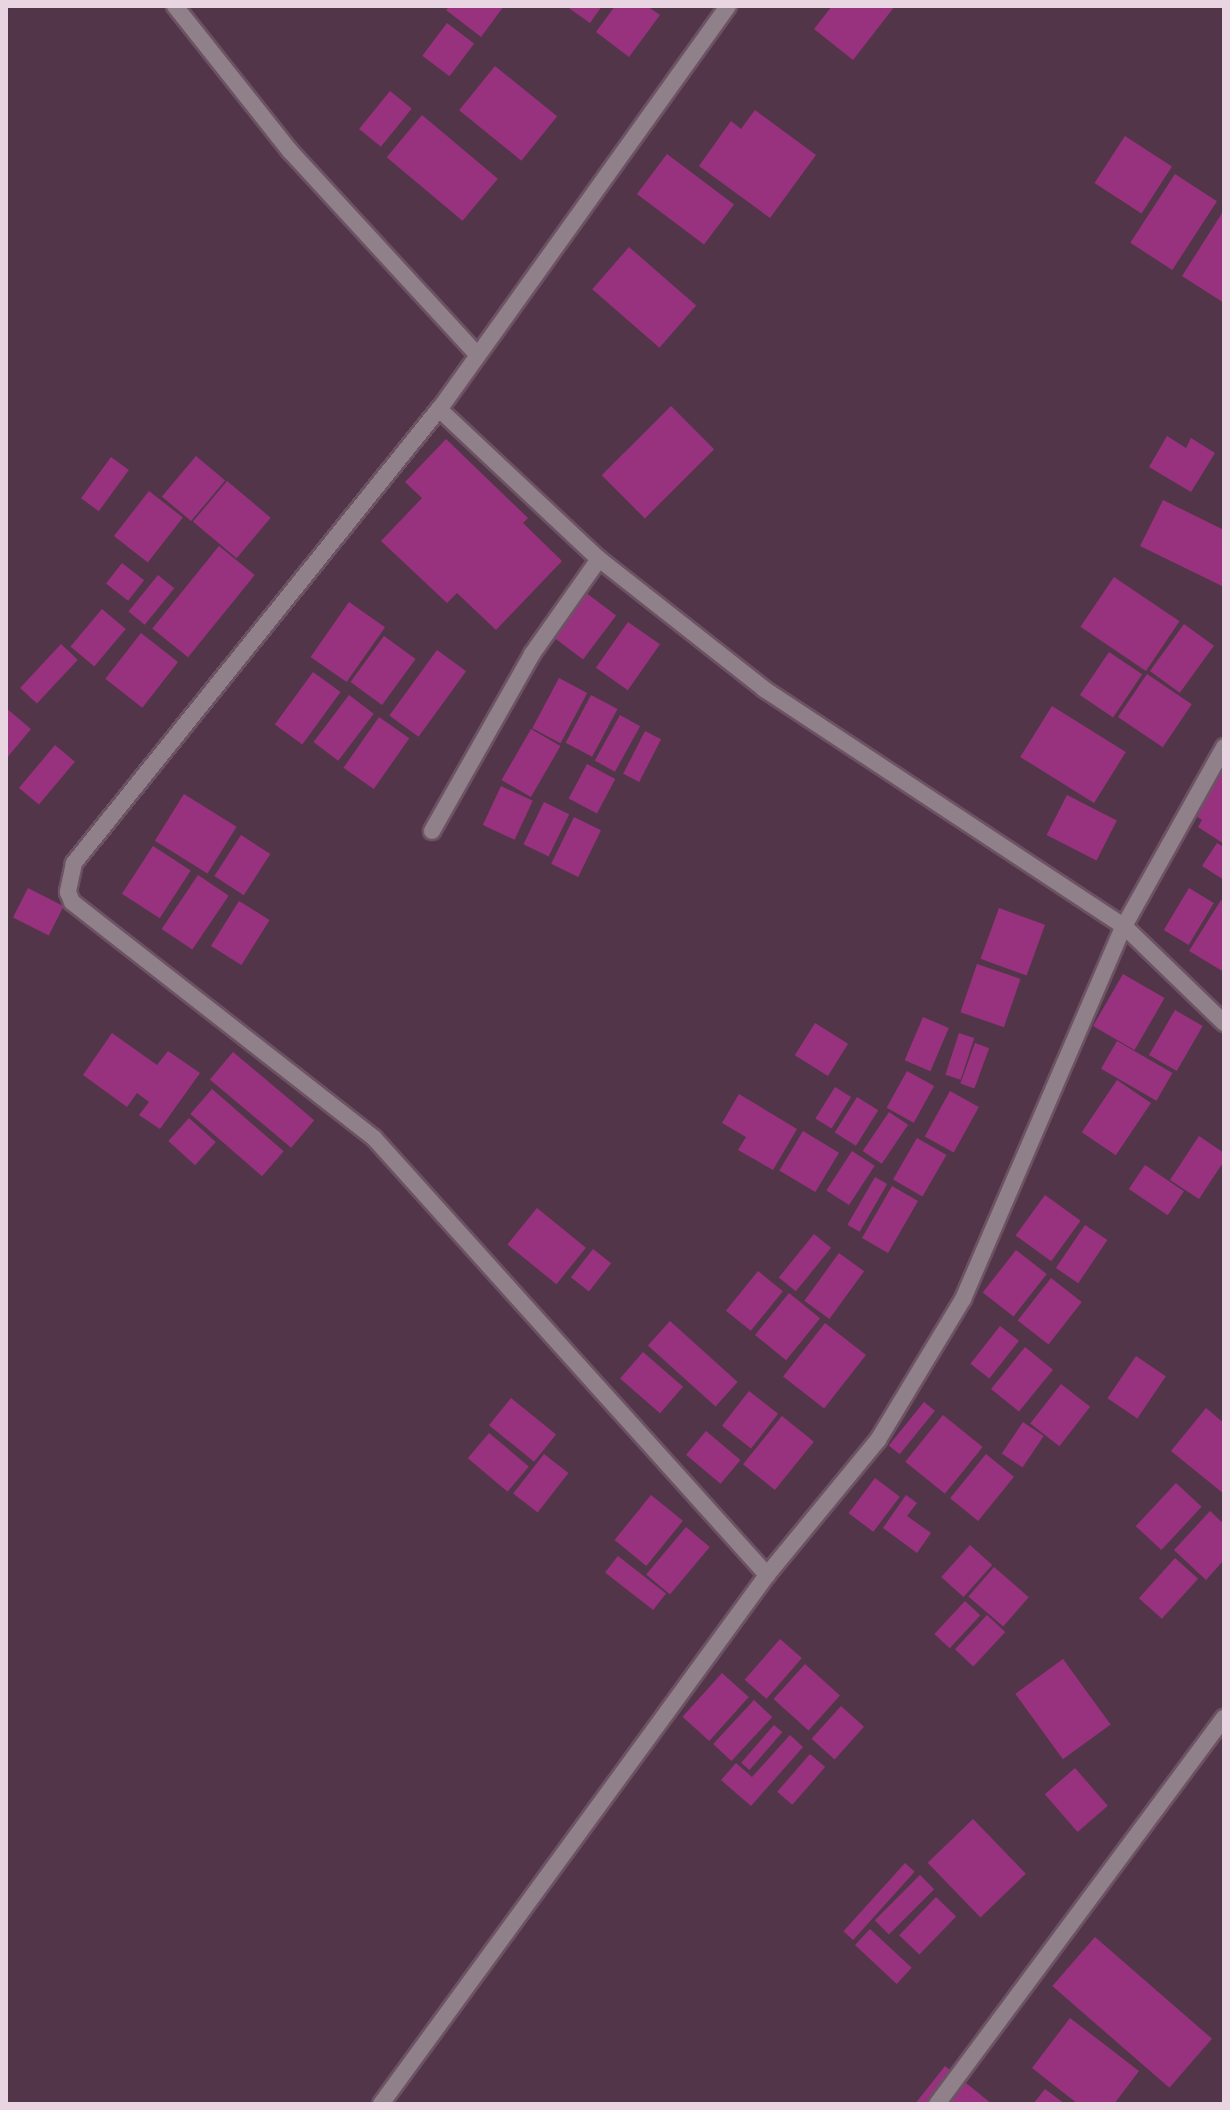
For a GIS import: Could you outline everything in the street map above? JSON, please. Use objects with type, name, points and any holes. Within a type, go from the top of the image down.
[{"type":"street","points":[[175,6],[290,151],[475,352]]},
{"type":"street","points":[[728,6],[475,352],[439,409],[74,863],[68,892],[72,902],[374,1138],[767,1575]]},
{"type":"street","points":[[439,409],[599,559],[764,689],[1124,926],[1224,1023]]},
{"type":"street","points":[[432,831],[532,654],[599,559]]},
{"type":"street","points":[[381,2104],[767,1575],[878,1440],[963,1299],[1124,926],[1224,747]]},
{"type":"street","points":[[937,2104],[1224,1718]]},
{"type":"building","points":[[450,6],[504,6],[481,37],[446,10]]},
{"type":"building","points":[[566,6],[602,6],[590,23]]},
{"type":"building","points":[[615,6],[647,6],[660,15],[629,57],[596,32]]},
{"type":"building","points":[[832,6],[895,6],[853,60],[814,29]]},
{"type":"building","points":[[447,23],[474,43],[449,76],[422,56]]},
{"type":"building","points":[[495,66],[557,116],[521,161],[459,110]]},
{"type":"building","points":[[390,91],[412,109],[381,147],[359,129]]},
{"type":"building","points":[[755,110],[816,155],[770,218],[699,166],[731,121],[741,129]]},
{"type":"building","points":[[422,115],[498,179],[462,221],[387,157]]},
{"type":"building","points":[[1125,136],[1172,166],[1141,213],[1095,183]]},
{"type":"building","points":[[667,154],[734,205],[704,244],[637,194]]},
{"type":"building","points":[[1175,174],[1217,201],[1172,270],[1130,243]]},
{"type":"building","points":[[1224,210],[1224,303],[1182,276]]},
{"type":"building","points":[[629,247],[696,305],[659,348],[592,289]]},
{"type":"building","points":[[671,406],[714,449],[645,518],[602,475]]},
{"type":"building","points":[[1167,436],[1186,448],[1191,438],[1215,453],[1191,492],[1149,467]]},
{"type":"building","points":[[446,439],[528,518],[523,523],[562,561],[496,630],[457,593],[447,603],[381,541],[422,498],[405,482]]},
{"type":"building","points":[[196,456],[225,480],[191,521],[162,497]]},
{"type":"building","points":[[111,457],[129,470],[99,511],[81,498]]},
{"type":"building","points":[[227,481],[271,518],[237,558],[193,522]]},
{"type":"building","points":[[149,491],[183,517],[148,562],[114,536]]},
{"type":"building","points":[[1163,500],[1224,530],[1224,587],[1140,546]]},
{"type":"building","points":[[219,546],[255,575],[188,657],[152,628]]},
{"type":"building","points":[[122,563],[144,580],[128,601],[106,583]]},
{"type":"building","points":[[158,575],[174,588],[145,625],[128,612]]},
{"type":"building","points":[[1114,577],[1179,621],[1146,671],[1080,627]]},
{"type":"building","points":[[585,592],[616,615],[583,659],[552,636]]},
{"type":"building","points":[[349,602],[385,627],[347,682],[311,657]]},
{"type":"building","points":[[102,609],[126,629],[94,666],[71,647]]},
{"type":"building","points":[[628,622],[660,644],[628,690],[596,668]]},
{"type":"building","points":[[1184,624],[1214,646],[1180,693],[1150,671]]},
{"type":"building","points":[[141,633],[178,662],[142,708],[105,679]]},
{"type":"building","points":[[384,636],[416,659],[382,705],[350,682]]},
{"type":"building","points":[[61,644],[78,660],[37,704],[20,688]]},
{"type":"building","points":[[437,650],[466,671],[419,737],[389,716]]},
{"type":"building","points":[[1109,652],[1142,674],[1113,717],[1080,695]]},
{"type":"building","points":[[313,672],[341,692],[302,745],[275,725]]},
{"type":"building","points":[[1147,674],[1192,704],[1163,747],[1118,717]]},
{"type":"building","points":[[559,678],[587,693],[560,743],[532,728]]},
{"type":"building","points":[[349,695],[374,714],[338,761],[313,742]]},
{"type":"building","points":[[591,695],[617,709],[592,757],[566,743]]},
{"type":"building","points":[[1052,706],[1126,752],[1094,803],[1020,757]]},
{"type":"building","points":[[6,708],[31,729],[6,759]]},
{"type":"building","points":[[620,715],[640,726],[615,772],[595,760]]},
{"type":"building","points":[[379,717],[409,738],[374,789],[343,768]]},
{"type":"building","points":[[531,729],[560,746],[531,797],[502,780]]},
{"type":"building","points":[[645,731],[661,739],[639,782],[623,774]]},
{"type":"building","points":[[55,745],[75,762],[39,805],[19,788]]},
{"type":"building","points":[[587,764],[615,779],[597,813],[569,798]]},
{"type":"building","points":[[1224,767],[1224,844],[1198,827],[1202,820],[1193,814]]},
{"type":"building","points":[[501,786],[533,801],[515,840],[483,825]]},
{"type":"building","points":[[184,794],[237,827],[207,873],[155,841]]},
{"type":"building","points":[[1067,795],[1117,820],[1096,861],[1047,835]]},
{"type":"building","points":[[544,802],[569,814],[549,857],[523,844]]},
{"type":"building","points":[[574,817],[601,830],[578,877],[551,864]]},
{"type":"building","points":[[241,835],[270,854],[244,895],[214,876]]},
{"type":"building","points":[[1217,843],[1224,847],[1224,880],[1202,866]]},
{"type":"building","points":[[153,846],[191,871],[160,918],[122,894]]},
{"type":"building","points":[[198,875],[229,896],[192,950],[162,929]]},
{"type":"building","points":[[28,888],[64,906],[49,936],[13,917]]},
{"type":"building","points":[[1189,888],[1214,903],[1189,945],[1164,930]]},
{"type":"building","points":[[1221,900],[1224,902],[1224,972],[1189,951]]},
{"type":"building","points":[[239,901],[270,920],[241,965],[211,946]]},
{"type":"building","points":[[999,908],[1045,925],[1027,976],[981,959]]},
{"type":"building","points":[[977,964],[1020,979],[1004,1027],[960,1012]]},
{"type":"building","points":[[1123,974],[1165,998],[1135,1050],[1093,1026]]},
{"type":"building","points":[[1175,1010],[1203,1026],[1177,1071],[1149,1055]]},
{"type":"building","points":[[923,1017],[949,1028],[930,1071],[905,1060]]},
{"type":"building","points":[[815,1023],[848,1044],[828,1076],[795,1055]]},
{"type":"building","points":[[112,1033],[157,1065],[168,1051],[200,1073],[160,1129],[139,1115],[149,1102],[137,1093],[127,1107],[83,1075]]},
{"type":"building","points":[[959,1033],[974,1038],[961,1080],[945,1075]]},
{"type":"building","points":[[1117,1041],[1172,1073],[1156,1101],[1101,1069]]},
{"type":"building","points":[[975,1043],[989,1048],[974,1089],[960,1083]]},
{"type":"building","points":[[233,1052],[314,1120],[291,1148],[210,1080]]},
{"type":"building","points":[[907,1071],[934,1086],[914,1123],[887,1108]]},
{"type":"building","points":[[1117,1080],[1151,1103],[1116,1155],[1082,1132]]},
{"type":"building","points":[[835,1087],[851,1097],[832,1128],[815,1118]]},
{"type":"building","points":[[212,1089],[284,1151],[262,1176],[190,1114]]},
{"type":"building","points":[[950,1091],[979,1107],[954,1152],[925,1136]]},
{"type":"building","points":[[739,1094],[797,1129],[773,1170],[738,1150],[746,1137],[722,1123]]},
{"type":"building","points":[[857,1097],[878,1110],[856,1146],[835,1133]]},
{"type":"building","points":[[889,1112],[908,1125],[882,1164],[863,1151]]},
{"type":"building","points":[[189,1118],[216,1142],[195,1165],[168,1141]]},
{"type":"building","points":[[803,1131],[839,1153],[815,1192],[779,1170]]},
{"type":"building","points":[[1199,1136],[1224,1153],[1224,1161],[1199,1199],[1170,1180]]},
{"type":"building","points":[[917,1138],[946,1155],[922,1197],[893,1180]]},
{"type":"building","points":[[852,1151],[875,1166],[849,1205],[826,1190]]},
{"type":"building","points":[[1145,1165],[1184,1191],[1168,1215],[1129,1189]]},
{"type":"building","points":[[875,1177],[887,1184],[860,1232],[848,1225]]},
{"type":"building","points":[[892,1186],[918,1201],[888,1253],[862,1238]]},
{"type":"building","points":[[1045,1195],[1081,1221],[1051,1261],[1016,1235]]},
{"type":"building","points":[[537,1208],[586,1248],[556,1284],[507,1245]]},
{"type":"building","points":[[1085,1225],[1107,1240],[1078,1283],[1056,1268]]},
{"type":"building","points":[[814,1234],[831,1248],[796,1291],[779,1278]]},
{"type":"building","points":[[593,1249],[611,1263],[589,1292],[571,1277]]},
{"type":"building","points":[[1016,1250],[1047,1274],[1013,1317],[983,1293]]},
{"type":"building","points":[[839,1253],[864,1271],[829,1319],[804,1301]]},
{"type":"building","points":[[758,1271],[783,1291],[751,1331],[726,1311]]},
{"type":"building","points":[[1051,1278],[1082,1302],[1048,1345],[1018,1321]]},
{"type":"building","points":[[789,1293],[820,1318],[786,1360],[755,1335]]},
{"type":"building","points":[[670,1321],[738,1382],[716,1406],[648,1346]]},
{"type":"building","points":[[825,1323],[866,1355],[824,1409],[783,1377]]},
{"type":"building","points":[[1000,1326],[1019,1341],[989,1379],[970,1364]]},
{"type":"building","points":[[1025,1347],[1053,1370],[1019,1412],[991,1389]]},
{"type":"building","points":[[643,1352],[683,1387],[660,1413],[620,1378]]},
{"type":"building","points":[[1136,1356],[1166,1376],[1137,1418],[1107,1398]]},
{"type":"building","points":[[1061,1384],[1090,1407],[1059,1446],[1030,1423]]},
{"type":"building","points":[[749,1391],[778,1414],[751,1448],[722,1426]]},
{"type":"building","points":[[511,1398],[556,1435],[534,1462],[489,1425]]},
{"type":"building","points":[[924,1402],[935,1411],[900,1454],[889,1446]]},
{"type":"building","points":[[1206,1408],[1224,1423],[1224,1494],[1171,1451]]},
{"type":"building","points":[[943,1415],[983,1447],[945,1494],[905,1462]]},
{"type":"building","points":[[782,1416],[814,1442],[775,1490],[743,1464]]},
{"type":"building","points":[[1023,1422],[1044,1436],[1022,1467],[1002,1454]]},
{"type":"building","points":[[706,1431],[740,1460],[721,1484],[686,1455]]},
{"type":"building","points":[[489,1433],[529,1466],[508,1492],[468,1458]]},
{"type":"building","points":[[544,1454],[568,1473],[538,1512],[513,1493]]},
{"type":"building","points":[[986,1454],[1014,1477],[978,1521],[950,1498]]},
{"type":"building","points":[[875,1478],[900,1497],[873,1532],[849,1513]]},
{"type":"building","points":[[1176,1483],[1202,1507],[1161,1550],[1136,1526]]},
{"type":"building","points":[[651,1495],[683,1521],[646,1566],[614,1540]]},
{"type":"building","points":[[906,1495],[917,1503],[907,1516],[931,1533],[917,1553],[883,1528]]},
{"type":"building","points":[[1210,1511],[1224,1524],[1224,1560],[1206,1580],[1174,1550]]},
{"type":"building","points":[[686,1527],[710,1547],[670,1594],[646,1574]]},
{"type":"building","points":[[970,1545],[992,1565],[964,1597],[941,1577]]},
{"type":"building","points":[[618,1556],[666,1594],[653,1610],[605,1573]]},
{"type":"building","points":[[1175,1558],[1198,1579],[1162,1619],[1139,1598]]},
{"type":"building","points":[[994,1567],[1029,1597],[1003,1627],[968,1596]]},
{"type":"building","points":[[965,1601],[980,1615],[950,1648],[934,1634]]},
{"type":"building","points":[[987,1615],[1005,1632],[973,1666],[955,1649]]},
{"type":"building","points":[[780,1639],[802,1658],[766,1699],[745,1680]]},
{"type":"building","points":[[1063,1659],[1111,1725],[1063,1759],[1015,1694]]},
{"type":"building","points":[[805,1664],[840,1695],[808,1730],[774,1699]]},
{"type":"building","points":[[722,1673],[749,1697],[709,1741],[683,1717]]},
{"type":"building","points":[[754,1700],[772,1717],[731,1761],[713,1744]]},
{"type":"building","points":[[841,1706],[864,1727],[835,1759],[812,1739]]},
{"type":"building","points":[[774,1725],[782,1732],[749,1770],[741,1763]]},
{"type":"building","points":[[790,1735],[803,1747],[751,1806],[721,1780],[736,1763],[752,1777]]},
{"type":"building","points":[[810,1754],[825,1767],[792,1805],[777,1792]]},
{"type":"building","points":[[1075,1768],[1108,1806],[1078,1832],[1045,1794]]},
{"type":"building","points":[[973,1819],[1026,1874],[980,1917],[928,1863]]},
{"type":"building","points":[[905,1863],[915,1872],[853,1940],[843,1931]]},
{"type":"building","points":[[920,1875],[934,1889],[889,1934],[875,1920]]},
{"type":"building","points":[[936,1897],[956,1916],[919,1955],[899,1935]]},
{"type":"building","points":[[870,1929],[912,1968],[897,1984],[855,1945]]},
{"type":"building","points":[[1095,1937],[1212,2039],[1169,2088],[1052,1986]]},
{"type":"building","points":[[1070,2018],[1139,2071],[1114,2104],[1078,2104],[1032,2068]]},
{"type":"building","points":[[945,2066],[992,2104],[915,2104]]},
{"type":"building","points":[[1045,2089],[1065,2104],[1033,2104]]}]
